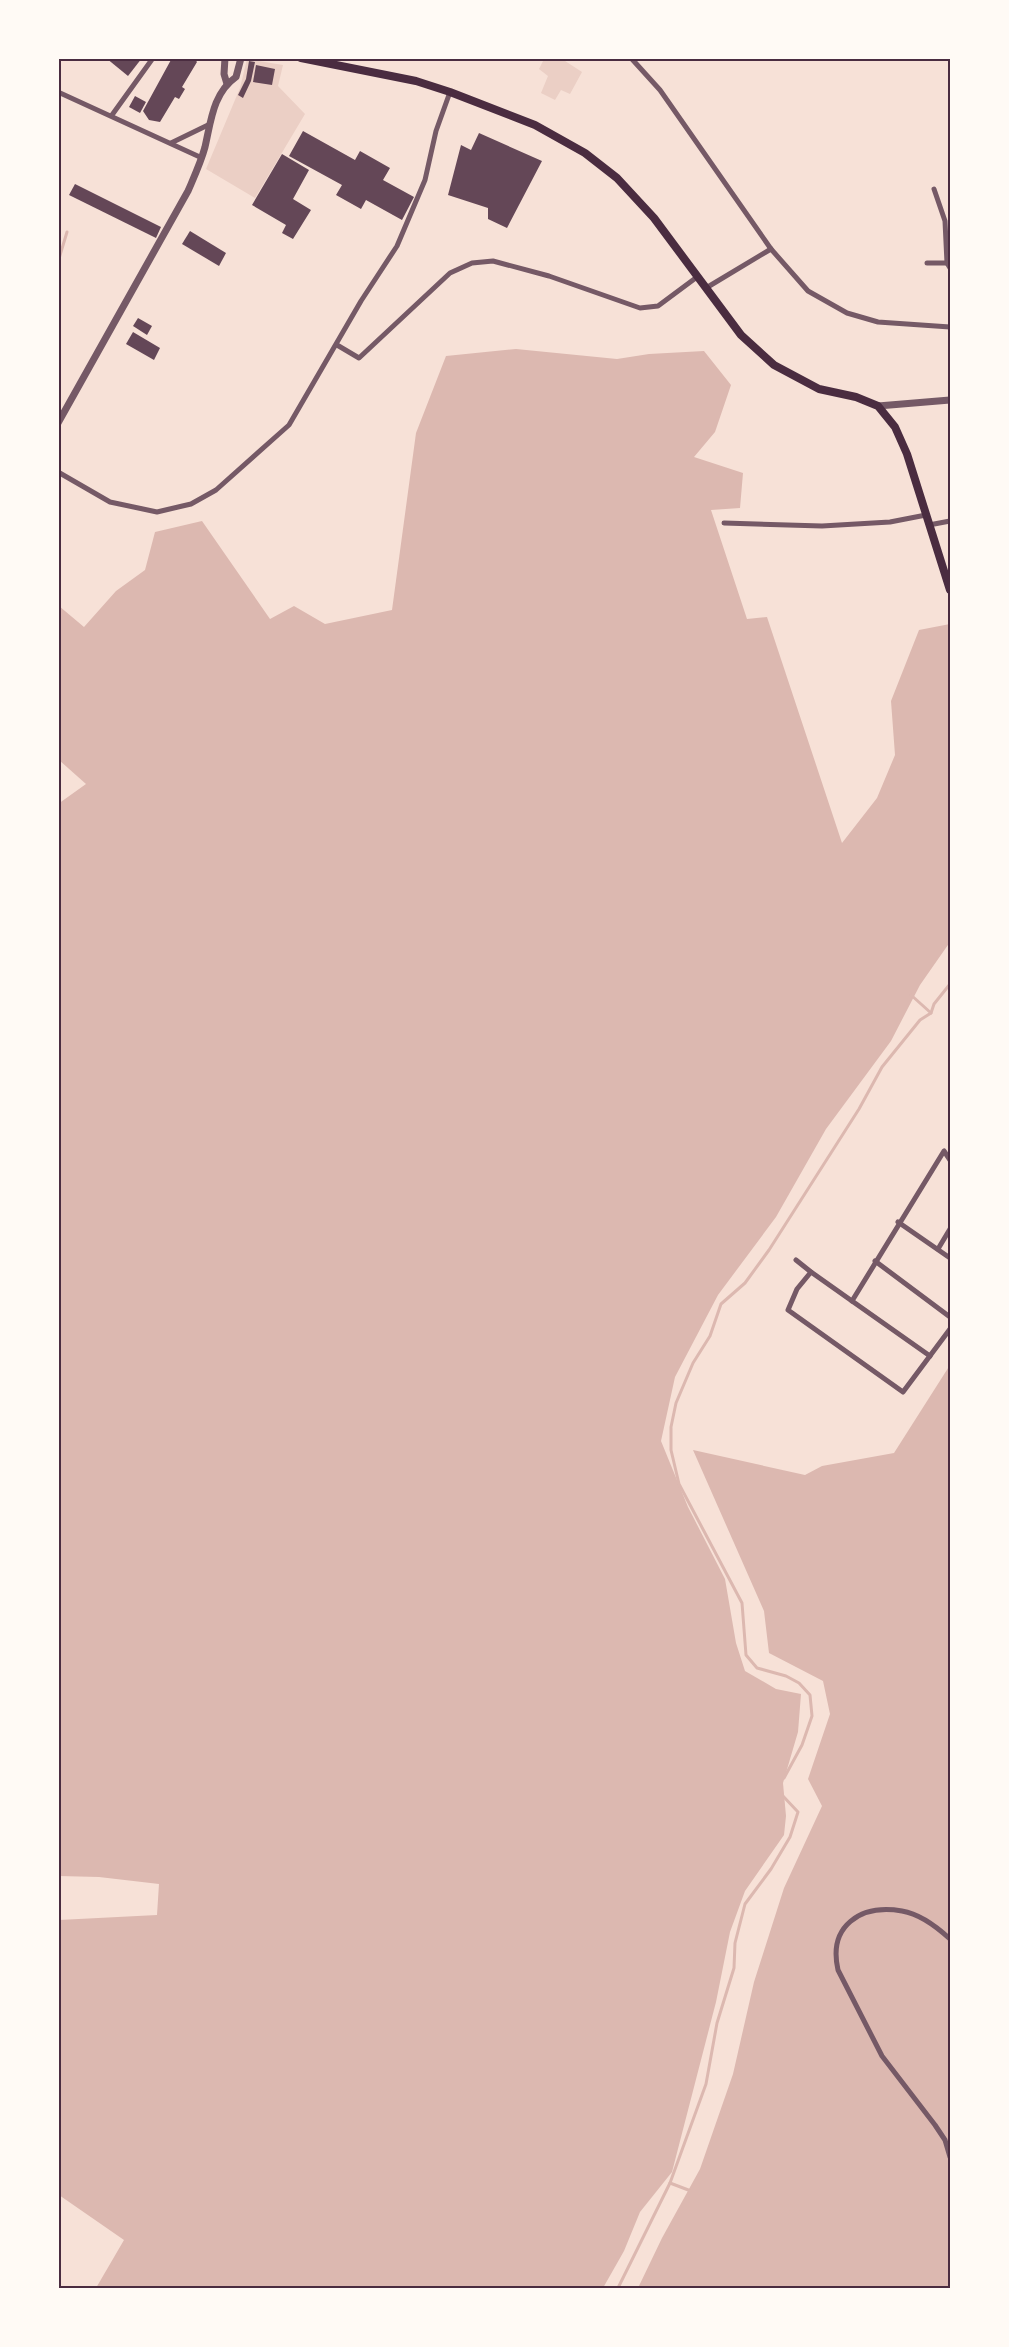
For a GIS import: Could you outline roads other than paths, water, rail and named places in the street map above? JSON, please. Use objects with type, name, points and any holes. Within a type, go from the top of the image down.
[{"type":"main road","points":[[301,58],[417,81],[450,92],[535,125],[585,153],[617,178],[654,218],[741,335],[774,365],[819,388],[856,397],[878,406],[896,428],[951,590]]},
{"type":"street","points":[[112,115],[153,58]]},
{"type":"street","points":[[225,58],[226,84]]},
{"type":"street","points":[[58,423],[188,191],[202,158],[208,125],[226,84],[236,77],[241,58]]},
{"type":"street","points":[[631,58],[660,90],[771,249],[808,291],[847,313],[878,322],[951,327]]},
{"type":"street","points":[[58,92],[202,158]]},
{"type":"street","points":[[58,472],[110,502],[157,512],[191,504],[216,490],[289,425],[361,301],[397,246],[425,180],[436,131],[450,92]]},
{"type":"street","points":[[171,143],[208,125]]},
{"type":"street","points":[[927,263],[949,265],[945,221],[934,189]]},
{"type":"street","points":[[706,288],[771,249]]},
{"type":"street","points":[[337,345],[359,358],[450,273],[472,263],[493,261],[549,276],[640,308],[658,306],[697,277]]},
{"type":"street","points":[[878,406],[951,400]]},
{"type":"street","points":[[724,523],[822,526],[890,522],[926,515]]},
{"type":"street","points":[[929,525],[951,521]]},
{"type":"street","points":[[852,1301],[898,1222],[944,1151],[951,1160]]},
{"type":"street","points":[[898,1222],[951,1258]]},
{"type":"street","points":[[938,1249],[951,1229]]},
{"type":"street","points":[[796,1260],[930,1356]]},
{"type":"street","points":[[875,1261],[951,1317]]},
{"type":"street","points":[[811,1272],[797,1289],[788,1310],[903,1392],[951,1329]]},
{"type":"street","points":[[951,1939],[921,1919],[904,1911],[887,1910],[854,1918],[845,1925],[835,1946],[838,1970],[870,2035],[891,2070],[921,2105],[945,2140],[951,2157]]},
{"type":"waterway","points":[[58,262],[67,232]]},
{"type":"waterway","points":[[784,1778],[802,1745],[812,1716],[810,1695],[799,1683],[786,1676],[757,1668],[746,1655],[742,1603],[679,1484],[671,1450],[671,1427],[676,1403],[693,1363],[710,1336],[721,1304],[745,1283],[769,1250],[859,1109],[882,1067],[920,1020],[931,1013],[934,1004],[950,984]]},
{"type":"waterway","points":[[911,995],[931,1013]]},
{"type":"waterway","points":[[618,2288],[670,2183],[706,2084],[717,2023],[734,1968],[735,1943],[745,1904],[771,1869],[790,1837],[798,1812],[782,1795]]},
{"type":"waterway","points":[[670,2183],[691,2191]]}]
